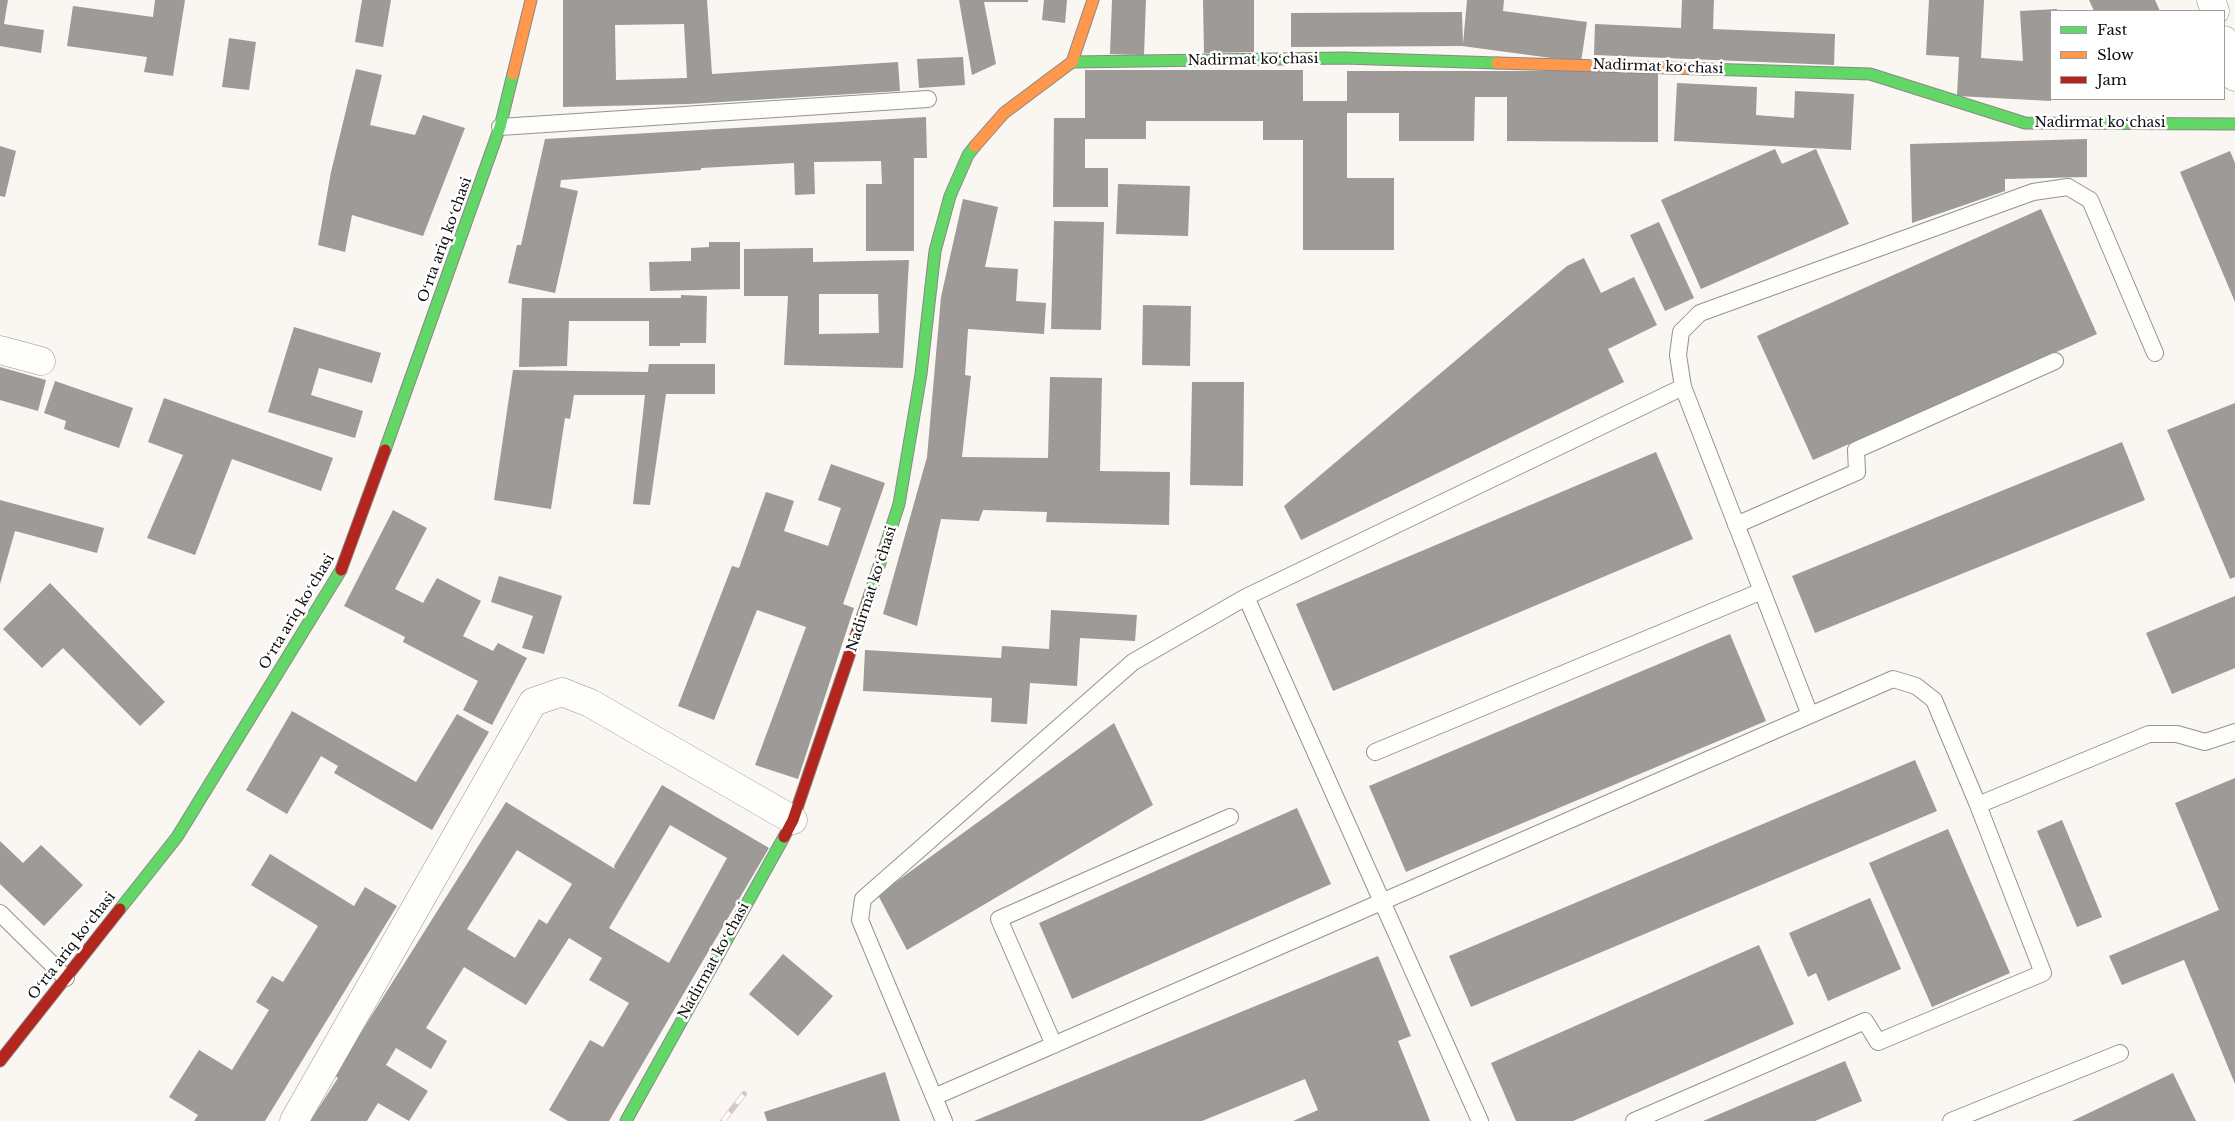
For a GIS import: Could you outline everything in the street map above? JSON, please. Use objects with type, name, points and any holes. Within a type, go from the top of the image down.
[{"type":"street","name":"Oʻrta ariq koʻchasi","points":[[0,1061],[177,837],[345,564],[500,127],[531,0]]},
{"type":"street","points":[[1072,62],[1093,0]]},
{"type":"street","points":[[2225,43],[2235,77]]},
{"type":"street","name":"Nadirmat koʻchasi","points":[[626,1121],[793,820],[857,636],[899,504],[921,374],[935,251],[950,196],[968,154],[1004,113],[1072,62],[1344,58],[1870,74],[2025,123],[2235,124]]},
{"type":"street","points":[[0,350],[41,361]]},
{"type":"street","points":[[294,1121],[533,702],[562,692],[590,703],[793,820]]},
{"type":"lane","points":[[500,127],[928,99]]},
{"type":"lane","points":[[1810,716],[1683,387],[1678,354],[1681,332],[1700,313],[2033,192],[2068,187],[2090,200],[2155,353]]},
{"type":"lane","points":[[1736,525],[1857,472],[1856,450],[2055,361]]},
{"type":"lane","points":[[944,1121],[860,920],[863,898],[1133,662],[1246,597],[1683,387]]},
{"type":"lane","points":[[1375,752],[1762,591]]},
{"type":"lane","points":[[1246,597],[1480,1121]]},
{"type":"lane","points":[[934,1097],[1893,679],[1916,686],[1934,700],[1978,805],[2043,973],[1878,1042],[1865,1022],[1634,1121]]},
{"type":"lane","points":[[1978,805],[2149,734],[2177,734],[2205,742],[2235,732]]},
{"type":"lane","points":[[1054,1045],[999,920],[1230,818]]},
{"type":"lane","points":[[0,913],[66,978]]},
{"type":"lane","points":[[1951,1121],[2120,1053]]},
{"type":"building","points":[[0,0],[8,0],[4,24],[44,30],[41,53],[0,46]]},
{"type":"building","points":[[155,0],[185,0],[173,76],[144,72],[147,57],[67,46],[73,6],[153,17]]},
{"type":"building","points":[[362,0],[391,0],[383,47],[355,42]]},
{"type":"building","points":[[563,0],[707,0],[712,74],[898,62],[900,91],[689,104],[563,107]],"holes":[[[684,24],[687,78],[616,80],[615,25]]]},
{"type":"building","points":[[959,0],[1028,0],[1028,2],[984,2],[996,64],[972,75]]},
{"type":"building","points":[[1044,0],[1067,0],[1065,23],[1042,20]]},
{"type":"building","points":[[1112,0],[1146,0],[1144,55],[1110,54]]},
{"type":"building","points":[[1203,0],[1254,0],[1254,52],[1204,53]]},
{"type":"building","points":[[1467,0],[1504,0],[1503,11],[1587,22],[1581,62],[1462,46],[1291,47],[1291,13],[1462,12],[1463,44]]},
{"type":"building","points":[[1682,0],[1714,0],[1713,29],[1835,34],[1834,65],[1594,55],[1595,24],[1681,28]]},
{"type":"building","points":[[1929,0],[1984,0],[1981,58],[2023,61],[2020,11],[2057,9],[2050,10],[2051,101],[1957,96],[1959,57],[1926,55]]},
{"type":"building","points":[[2089,0],[2155,0],[2160,10],[2094,10]]},
{"type":"building","points":[[229,38],[256,42],[249,90],[222,87]]},
{"type":"building","points":[[963,57],[965,85],[919,88],[917,59]]},
{"type":"building","points":[[356,69],[382,75],[370,125],[415,135],[423,115],[465,128],[423,236],[352,215],[345,252],[318,245],[331,172]]},
{"type":"building","points":[[1085,70],[1303,70],[1303,101],[1347,101],[1347,71],[1658,71],[1658,142],[1507,141],[1507,97],[1475,97],[1474,141],[1399,141],[1399,113],[1347,113],[1347,178],[1394,178],[1394,250],[1303,250],[1303,140],[1263,140],[1263,121],[1146,121],[1146,139],[1085,139],[1085,168],[1108,168],[1108,207],[1053,207],[1054,118],[1085,118]]},
{"type":"building","points":[[1677,83],[1757,87],[1756,115],[1794,118],[1795,91],[1854,94],[1851,150],[1674,141]]},
{"type":"building","points":[[926,117],[927,158],[914,158],[914,251],[866,251],[866,184],[882,184],[881,161],[814,162],[815,194],[795,195],[794,163],[701,168],[701,170],[561,180],[560,187],[578,191],[555,293],[508,283],[517,245],[521,245],[545,139]]},
{"type":"building","points":[[2087,139],[2087,177],[2005,179],[2005,191],[1912,223],[1910,144]]},
{"type":"building","points":[[0,146],[16,151],[5,197],[0,196]]},
{"type":"building","points":[[1775,149],[1782,164],[1816,149],[1849,224],[1701,289],[1661,200]]},
{"type":"building","points":[[2230,151],[2235,163],[2235,302],[2180,172]]},
{"type":"building","points":[[1118,184],[1190,186],[1188,236],[1116,234]]},
{"type":"building","points":[[963,199],[998,207],[985,267],[1018,269],[1016,301],[1046,303],[1044,334],[968,329],[965,375],[971,376],[962,457],[1048,458],[1050,377],[1102,378],[1100,471],[1170,472],[1169,525],[1046,522],[1047,512],[983,510],[979,521],[941,519],[917,626],[883,614],[927,457],[941,297]]},
{"type":"building","points":[[2041,209],[2097,334],[1813,460],[1757,336]]},
{"type":"building","points":[[1054,221],[1104,222],[1101,330],[1051,329]]},
{"type":"building","points":[[1659,222],[1694,298],[1665,311],[1630,235]]},
{"type":"building","points":[[709,242],[740,242],[740,289],[650,291],[649,262],[691,261],[691,248],[709,247]]},
{"type":"building","points":[[813,248],[813,262],[909,260],[903,368],[784,365],[788,296],[744,296],[744,249]],"holes":[[[819,294],[878,294],[879,333],[819,334]]]},
{"type":"building","points":[[1584,258],[1601,293],[1634,277],[1657,325],[1608,349],[1624,382],[1301,540],[1284,506],[1567,266]]},
{"type":"building","points":[[681,295],[707,296],[706,343],[680,343],[680,346],[649,346],[649,321],[569,321],[567,366],[519,367],[522,298],[681,298]]},
{"type":"building","points":[[1143,305],[1191,306],[1190,366],[1142,365]]},
{"type":"building","points":[[294,327],[381,353],[372,383],[319,368],[311,395],[363,411],[355,438],[268,412]]},
{"type":"building","points":[[649,364],[715,364],[715,394],[666,394],[650,505],[633,504],[645,395],[574,395],[570,419],[565,418],[551,509],[494,500],[513,370],[648,372]]},
{"type":"building","points":[[0,367],[46,380],[38,411],[0,400]]},
{"type":"building","points":[[55,381],[133,408],[119,448],[64,429],[66,421],[44,413]]},
{"type":"building","points":[[1192,382],[1244,382],[1243,486],[1190,485]]},
{"type":"building","points":[[164,398],[333,458],[321,491],[232,459],[195,555],[147,538],[183,455],[148,442]]},
{"type":"building","points":[[2235,403],[2235,577],[2230,579],[2167,430]]},
{"type":"building","points":[[2122,442],[2145,500],[1815,633],[1792,576]]},
{"type":"building","points":[[1656,452],[1693,539],[1333,691],[1296,604]]},
{"type":"building","points":[[831,464],[885,483],[843,604],[854,608],[798,779],[755,765],[806,627],[757,610],[714,720],[678,706],[732,566],[739,568],[766,492],[794,501],[784,531],[828,546],[841,508],[818,500]]},
{"type":"building","points":[[0,500],[104,528],[97,553],[15,531],[0,584]]},
{"type":"building","points":[[393,510],[427,528],[395,589],[423,603],[437,578],[481,601],[463,636],[493,651],[498,643],[527,658],[492,725],[463,710],[478,681],[403,642],[405,637],[344,606]]},
{"type":"building","points":[[499,576],[562,596],[544,654],[522,648],[533,616],[491,602]]},
{"type":"building","points":[[50,583],[165,702],[140,726],[63,648],[42,668],[3,629]]},
{"type":"building","points":[[2235,596],[2235,668],[2172,694],[2146,633]]},
{"type":"building","points":[[1051,610],[1137,615],[1135,641],[1080,638],[1077,686],[1030,683],[1027,724],[991,722],[992,698],[863,691],[865,650],[1001,658],[1002,646],[1049,649]]},
{"type":"building","points":[[1730,634],[1766,721],[1406,872],[1369,786]]},
{"type":"building","points":[[292,711],[416,782],[457,714],[489,732],[432,830],[334,773],[338,766],[321,756],[287,814],[246,790]]},
{"type":"building","points":[[1114,723],[1153,805],[907,950],[878,895]]},
{"type":"building","points":[[1915,760],[1937,811],[1471,1007],[1449,956]]},
{"type":"building","points":[[2235,778],[2235,1084],[2184,960],[2122,985],[2109,956],[2219,910],[2175,803]]},
{"type":"building","points":[[662,785],[769,848],[609,1121],[568,1121],[549,1110],[590,1040],[603,1047],[629,1003],[589,980],[602,958],[569,938],[526,1005],[464,967],[426,1028],[447,1041],[431,1069],[396,1048],[386,1065],[428,1091],[409,1121],[378,1103],[367,1121],[310,1121],[338,1078],[334,1075],[506,802],[615,869],[614,866]],"holes":[[[670,825],[727,858],[669,963],[609,928]],[[517,850],[572,884],[547,924],[539,919],[515,958],[467,929]]]},
{"type":"building","points":[[1297,808],[1331,884],[1072,999],[1039,923]]},
{"type":"building","points":[[2062,820],[2102,917],[2077,927],[2037,831]]},
{"type":"building","points":[[1948,829],[2010,973],[1932,1007],[1869,863]]},
{"type":"building","points":[[0,841],[23,863],[41,845],[83,885],[44,926],[0,884]]},
{"type":"building","points":[[270,854],[354,906],[365,887],[397,906],[265,1121],[194,1121],[198,1115],[169,1097],[199,1050],[232,1070],[269,1010],[256,1002],[272,976],[283,982],[318,926],[251,885]]},
{"type":"building","points":[[1870,898],[1901,969],[1828,1001],[1816,973],[1808,977],[1789,933]]},
{"type":"building","points":[[1759,945],[1794,1024],[1573,1121],[1516,1121],[1491,1063]]},
{"type":"building","points":[[783,954],[833,996],[798,1036],[749,994]]},
{"type":"building","points":[[1378,956],[1411,1036],[1398,1041],[1430,1121],[1293,1121],[1318,1110],[1305,1079],[1202,1121],[974,1121]]},
{"type":"building","points":[[1845,1061],[1862,1101],[1815,1121],[1703,1121]]},
{"type":"building","points":[[885,1072],[900,1121],[767,1121],[764,1112]]},
{"type":"building","points":[[2173,1073],[2196,1121],[2072,1121]]},
{"type":"railway","points":[[723,1121],[744,1094]]},
{"type":"traffic: fast","points":[[1072,62],[1344,58],[1497,63]]},
{"type":"traffic: fast","points":[[1704,69],[1870,74],[2025,123],[2235,124]]},
{"type":"traffic: fast","points":[[385,450],[500,127],[513,74]]},
{"type":"traffic: fast","points":[[868,600],[899,504],[921,374],[935,251],[950,196],[968,155],[975,146]]},
{"type":"traffic: fast","points":[[120,909],[177,837],[341,570]]},
{"type":"traffic: fast","points":[[626,1121],[784,837]]},
{"type":"traffic: slow","points":[[513,74],[531,0]]},
{"type":"traffic: slow","points":[[975,146],[1004,113],[1072,62],[1093,0]]},
{"type":"traffic: slow","points":[[1497,63],[1704,69]]},
{"type":"traffic: jam","points":[[341,570],[385,450]]},
{"type":"traffic: jam","points":[[784,837],[793,820],[868,600]]},
{"type":"traffic: jam","points":[[0,1061],[120,909]]}]
